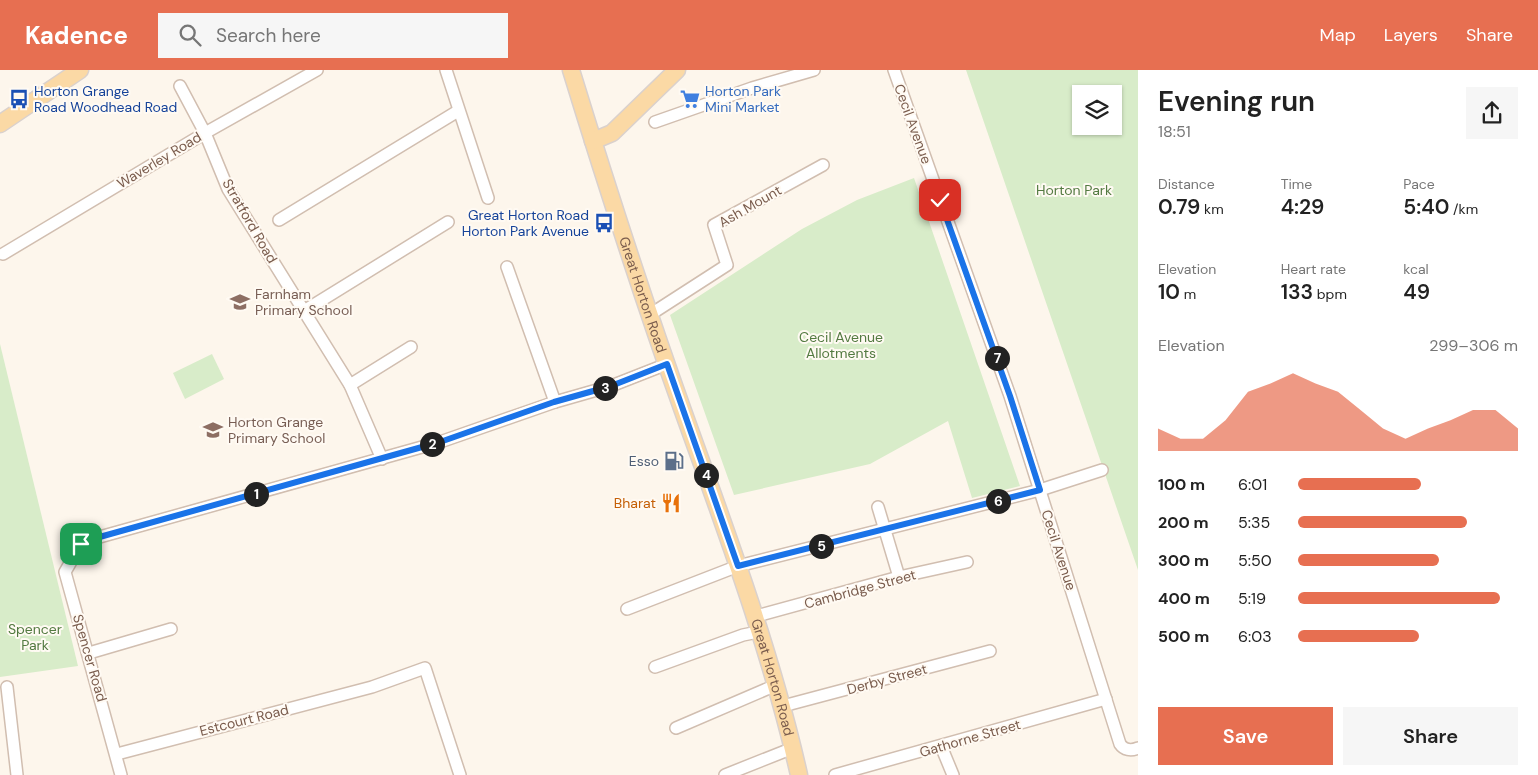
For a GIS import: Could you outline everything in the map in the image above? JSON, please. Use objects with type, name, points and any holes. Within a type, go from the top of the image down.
[{"type":"main road","points":[[0,124],[80,70]]},
{"type":"main road","name":"Great Horton Road","points":[[571,70],[667,364],[738,566],[783,706],[799,775]]},
{"type":"main road","points":[[593,140],[612,133],[677,70]]},
{"type":"main road","points":[[585,113],[594,124],[612,133]]},
{"type":"street","name":"Waverley Road","points":[[3,254],[205,133],[317,70]]},
{"type":"street","points":[[446,70],[488,198]]},
{"type":"street","points":[[655,122],[752,88],[814,70]]},
{"type":"street","name":"Cecil Avenue","points":[[894,70],[1010,396],[1122,748],[1132,750],[1138,748]]},
{"type":"street","name":"Stratford Road","points":[[180,86],[205,133],[228,189],[350,385],[382,459]]},
{"type":"street","points":[[279,220],[458,111]]},
{"type":"street","name":"Ash Mount","points":[[651,314],[727,265],[714,225],[823,165]]},
{"type":"street","points":[[304,311],[448,222]]},
{"type":"street","points":[[507,267],[554,402]]},
{"type":"street","points":[[350,385],[411,347]]},
{"type":"street","points":[[382,459],[440,442],[554,402],[611,386],[667,364]]},
{"type":"street","name":"Spencer Road","points":[[121,775],[117,754],[65,572],[81,544],[96,538],[382,459]]},
{"type":"street","points":[[627,609],[738,566],[1040,490],[1102,470]]},
{"type":"street","points":[[878,507],[883,531],[899,577]]},
{"type":"street","name":"Cambridge Street","points":[[655,667],[743,635],[756,625],[899,577],[967,562]]},
{"type":"street","points":[[88,653],[171,629]]},
{"type":"street","name":"Derby Street","points":[[783,706],[990,651]]},
{"type":"street","name":"Estcourt Road","points":[[117,754],[372,687],[425,668],[460,775]]},
{"type":"street","points":[[676,728],[776,685]]},
{"type":"street","points":[[7,687],[17,775]]},
{"type":"street","name":"Gathorne Street","points":[[835,775],[1106,699]]},
{"type":"street","points":[[941,746],[952,775]]},
{"type":"street","points":[[725,775],[793,748]]},
{"type":"green space","name":"Horton Park","points":[[966,70],[1138,70],[1138,570]]},
{"type":"green space","name":"Cecil Avenue Allotments","points":[[914,178],[1020,486],[972,498],[948,421],[870,464],[734,495],[670,315],[802,229],[857,200]]},
{"type":"green space","name":"Spencer Park","points":[[0,344],[78,666],[0,677]]},
{"type":"green space","points":[[212,354],[224,379],[185,399],[173,373]]},
{"type":"place","name":"Horton Grange Road Woodhead Road","points":[[19,99]]},
{"type":"place","name":"Horton Park Mini Market","points":[[690,99]]},
{"type":"place","name":"Great Horton Road Horton Park Avenue","points":[[604,223]]},
{"type":"place","name":"Farnham Primary School","points":[[240,302]]},
{"type":"place","name":"Horton Grange Primary School","points":[[213,430]]},
{"type":"place","name":"Esso","points":[[674,461]]},
{"type":"place","name":"Bharat","points":[[671,503]]},
{"type":"route","points":[[81,544],[96,538],[440,442],[554,402],[611,386],[667,364],[738,566],[1040,490],[1010,396],[940,200]]}]
